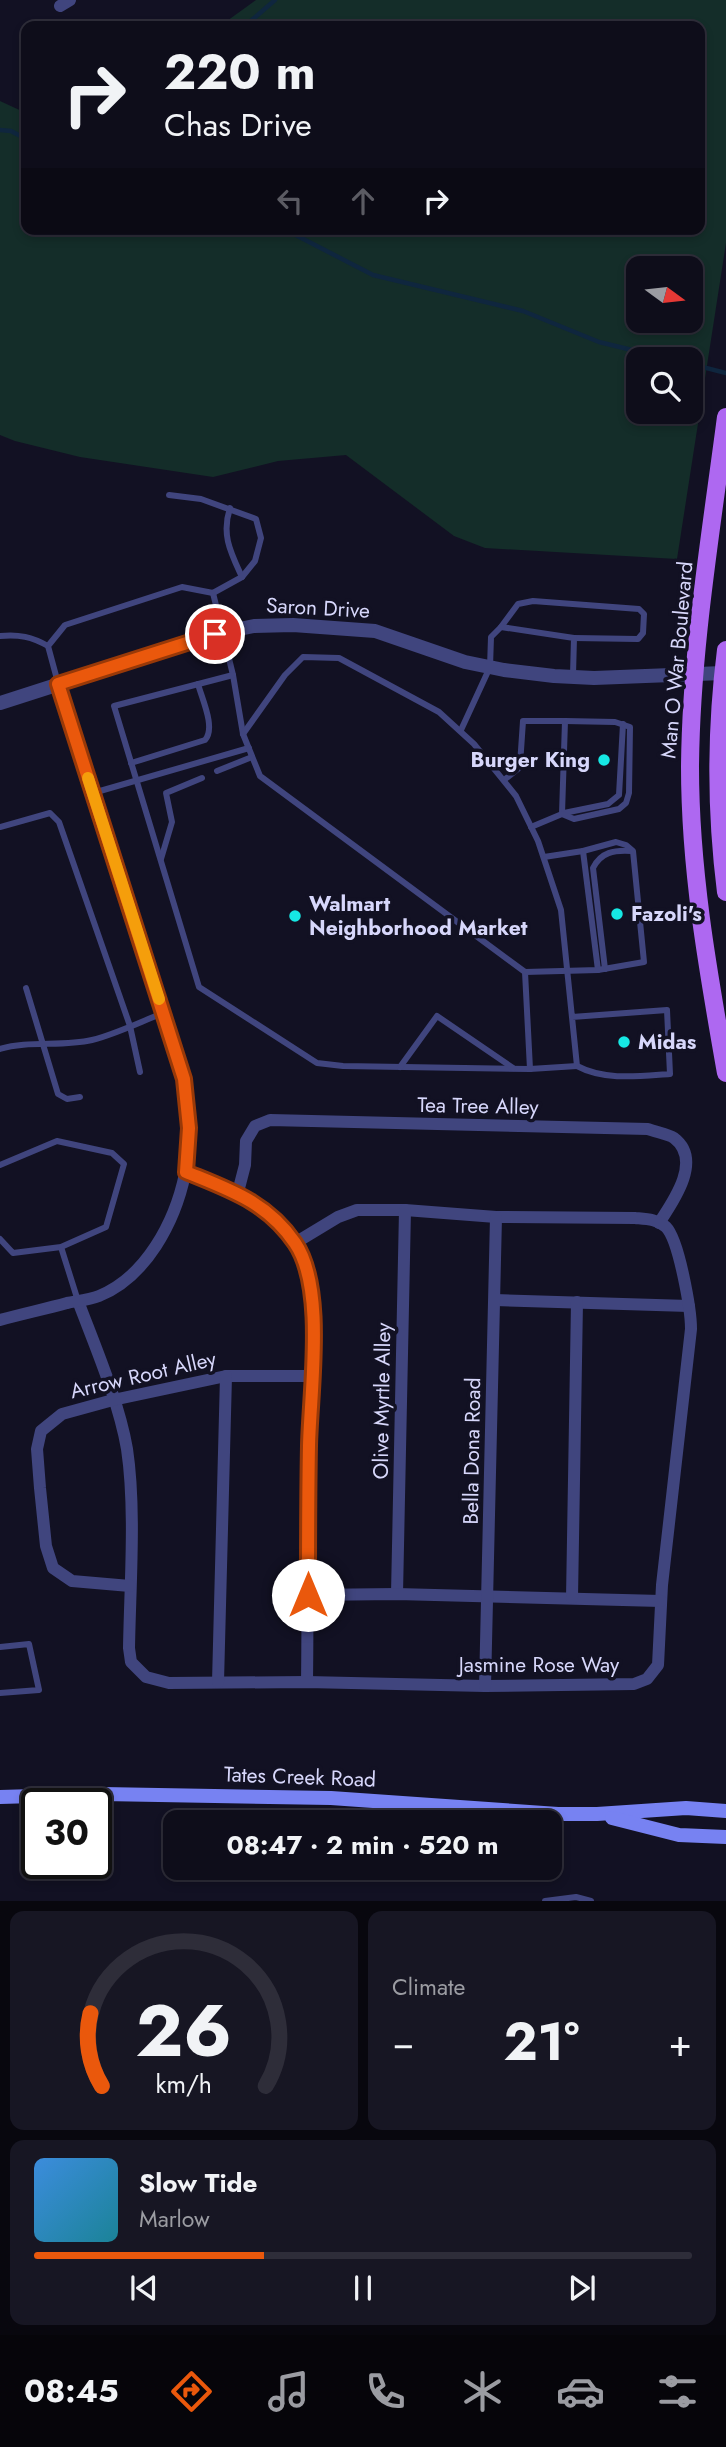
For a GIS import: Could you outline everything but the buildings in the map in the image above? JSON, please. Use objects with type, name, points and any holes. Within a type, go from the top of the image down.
[{"type":"main road","name":"Man O War Boulevard","points":[[726,417],[695,673],[690,769],[693,858],[700,923],[726,1073]]},
{"type":"main road","points":[[726,650],[720,815],[726,892]]},
{"type":"main road","name":"Tates Creek Road","points":[[0,1797],[103,1794],[331,1798],[558,1814],[686,1808],[726,1811]]},
{"type":"main road","name":"Tates Creek Road","points":[[597,1814],[679,1835],[726,1837]]},
{"type":"street","name":"Saron Drive","points":[[0,703],[223,633],[254,626],[293,625],[375,631],[465,662],[573,677],[724,673]]},
{"type":"street","points":[[0,1320],[99,1296],[124,1280],[141,1265],[164,1233],[179,1199],[186,1172],[189,1128],[184,1079],[58,684]]},
{"type":"street","name":"Tea Tree Alley","points":[[238,1192],[246,1141],[255,1126],[270,1120],[648,1129],[674,1138],[684,1153],[685,1171],[681,1187],[659,1223]]},
{"type":"street","points":[[186,1172],[238,1192],[267,1210],[295,1242],[306,1265],[314,1332],[309,1445],[307,1682]]},
{"type":"street","points":[[295,1242],[338,1217],[357,1210],[405,1210],[496,1217],[635,1218],[653,1219],[659,1223]]},
{"type":"street","name":"Olive Myrtle Alley","points":[[397,1594],[405,1210]]},
{"type":"street","name":"Bella Dona Road","points":[[485,1686],[496,1217]]},
{"type":"street","name":"Jasmine Rose Way","points":[[78,1301],[127,1448],[130,1506],[129,1647],[131,1662],[146,1676],[169,1683],[307,1682],[485,1686],[634,1684],[647,1679],[658,1665],[662,1601],[691,1329],[689,1306],[674,1242],[666,1228],[659,1223]]},
{"type":"street","points":[[495,1300],[689,1306]]},
{"type":"street","points":[[572,1598],[577,1302]]},
{"type":"street","points":[[218,1682],[226,1376]]},
{"type":"street","name":"Arrow Root Alley","points":[[130,1586],[72,1581],[53,1568],[46,1546],[40,1489],[37,1449],[41,1431],[62,1414],[113,1400],[226,1376],[312,1376]]},
{"type":"street","points":[[308,1595],[397,1594],[662,1601]]},
{"type":"lane","points":[[48,646],[65,625],[91,616],[182,587],[213,593],[242,577],[255,561],[261,538],[256,519],[201,499],[169,495]]},
{"type":"lane","points":[[230,509],[225,523],[227,546],[242,577]]},
{"type":"lane","points":[[213,593],[233,675],[243,734],[260,776],[525,972],[601,970],[644,962],[633,851],[616,842],[544,857]]},
{"type":"lane","points":[[461,730],[490,667],[491,637],[518,604],[533,601],[639,609],[644,614],[643,633],[638,639],[574,638],[501,627]]},
{"type":"lane","points":[[0,636],[17,634],[48,646],[58,684]]},
{"type":"lane","points":[[573,677],[574,638]]},
{"type":"lane","points":[[243,734],[285,675],[303,657],[339,658],[439,712],[461,730],[516,796],[544,857],[561,910],[577,1066]]},
{"type":"lane","points":[[233,675],[114,706],[199,988],[317,1063],[513,1069],[577,1066],[622,1077],[670,1074],[667,1010],[572,1017]]},
{"type":"lane","points":[[131,763],[208,737],[210,726],[198,684]]},
{"type":"lane","points":[[504,780],[520,765],[523,720],[623,724],[631,727],[629,793],[626,803],[619,809],[574,819],[562,814],[531,827]]},
{"type":"lane","points":[[562,814],[565,721]]},
{"type":"lane","points":[[93,793],[249,748]]},
{"type":"lane","points":[[216,771],[252,757]]},
{"type":"lane","points":[[160,860],[172,822],[166,793],[202,778]]},
{"type":"lane","points":[[0,827],[50,813],[59,822],[130,1026],[140,1072]]},
{"type":"lane","points":[[583,851],[601,970]]},
{"type":"lane","points":[[601,970],[593,869],[597,861],[610,852],[633,851]]},
{"type":"lane","points":[[525,972],[530,1069]]},
{"type":"lane","points":[[26,988],[58,1094],[67,1098],[80,1097]]},
{"type":"lane","points":[[0,1049],[14,1045],[92,1040],[163,1013]]},
{"type":"lane","points":[[401,1067],[437,1016],[513,1069]]},
{"type":"lane","points":[[0,1166],[57,1141],[112,1153],[124,1164],[106,1227],[61,1247],[13,1253],[0,1239]]},
{"type":"lane","points":[[61,1247],[78,1301]]},
{"type":"lane","points":[[0,1647],[29,1644],[39,1690],[0,1693]]},
{"type":"lane","points":[[545,1901],[576,1897],[591,1901]]},
{"type":"green space","points":[[256,0],[726,0],[726,243],[703,391],[703,347],[626,347],[626,424],[698,424],[677,559],[485,548],[454,536],[346,455],[278,461],[213,477],[80,457],[0,435],[0,101],[21,111],[21,235],[705,235],[705,21],[227,21]]},
{"type":"waterway","points":[[251,21],[275,0]]},
{"type":"waterway","points":[[0,130],[11,131],[21,136]]},
{"type":"waterway","points":[[296,235],[373,275],[523,311],[599,342],[626,349]]},
{"type":"waterway","points":[[703,367],[726,373]]},
{"type":"slow traffic","points":[[88,778],[159,999]]},
{"type":"place","name":"Burger King","points":[[604,760]]},
{"type":"place","name":"Fazoli's","points":[[617,914]]},
{"type":"place","name":"Walmart Neighborhood Market","points":[[295,916]]},
{"type":"place","name":"Midas","points":[[624,1042]]},
{"type":"route","points":[[215,634],[58,684],[184,1079],[189,1128],[186,1172],[238,1192],[267,1210],[295,1242],[306,1265],[314,1332],[309,1445],[308,1595]]}]
